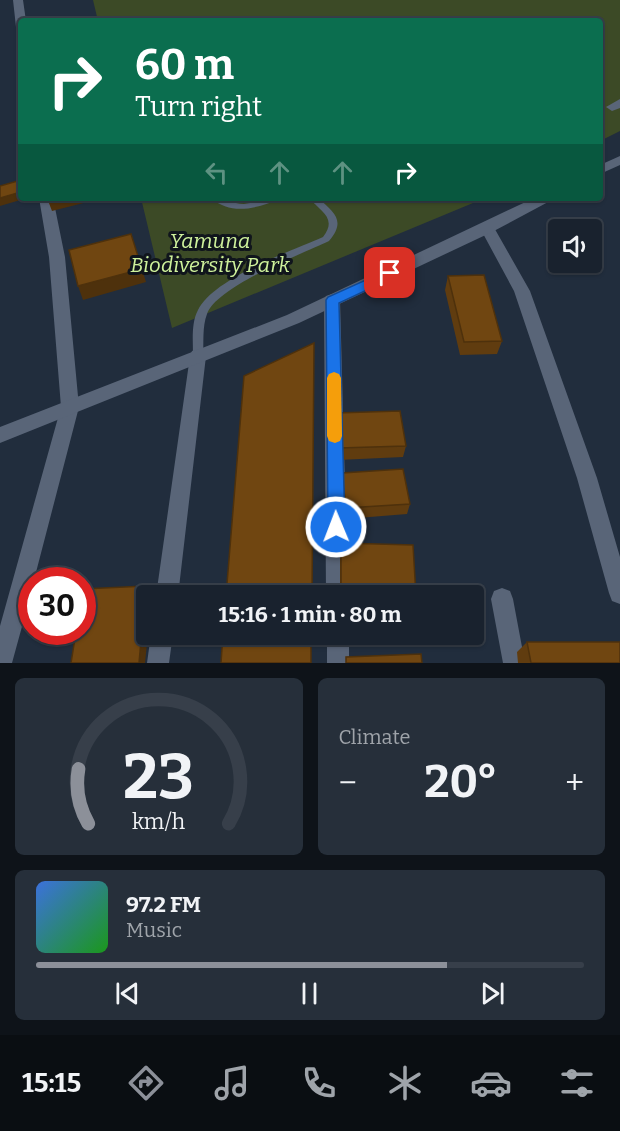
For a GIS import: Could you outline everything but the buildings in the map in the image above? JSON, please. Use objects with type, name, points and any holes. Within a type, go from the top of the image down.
[{"type":"street","points":[[18,0],[20,18]]},
{"type":"street","points":[[603,168],[620,160]]},
{"type":"street","points":[[1,663],[70,407],[57,257],[47,201]]},
{"type":"street","points":[[0,435],[293,319],[539,201]]},
{"type":"street","points":[[487,228],[522,291],[587,478],[620,593]]},
{"type":"street","points":[[332,300],[337,585]]},
{"type":"street","points":[[168,585],[198,356]]},
{"type":"street","points":[[502,598],[514,663]]},
{"type":"street","points":[[158,663],[160,645]]},
{"type":"street","points":[[338,645],[338,663]]},
{"type":"lane","points":[[222,201],[235,207],[249,208],[266,201]]},
{"type":"lane","points":[[198,356],[203,311],[211,298],[227,287],[326,239],[334,232],[335,223],[316,201]]},
{"type":"green space","points":[[93,0],[620,0],[620,131],[603,140],[603,18],[97,18]]},
{"type":"green space","name":"Yamuna Biodiversity Park","points":[[142,201],[478,201],[172,328]]},
{"type":"slow traffic","points":[[334,378],[335,436]]},
{"type":"route","points":[[336,527],[332,300],[390,273]]}]
